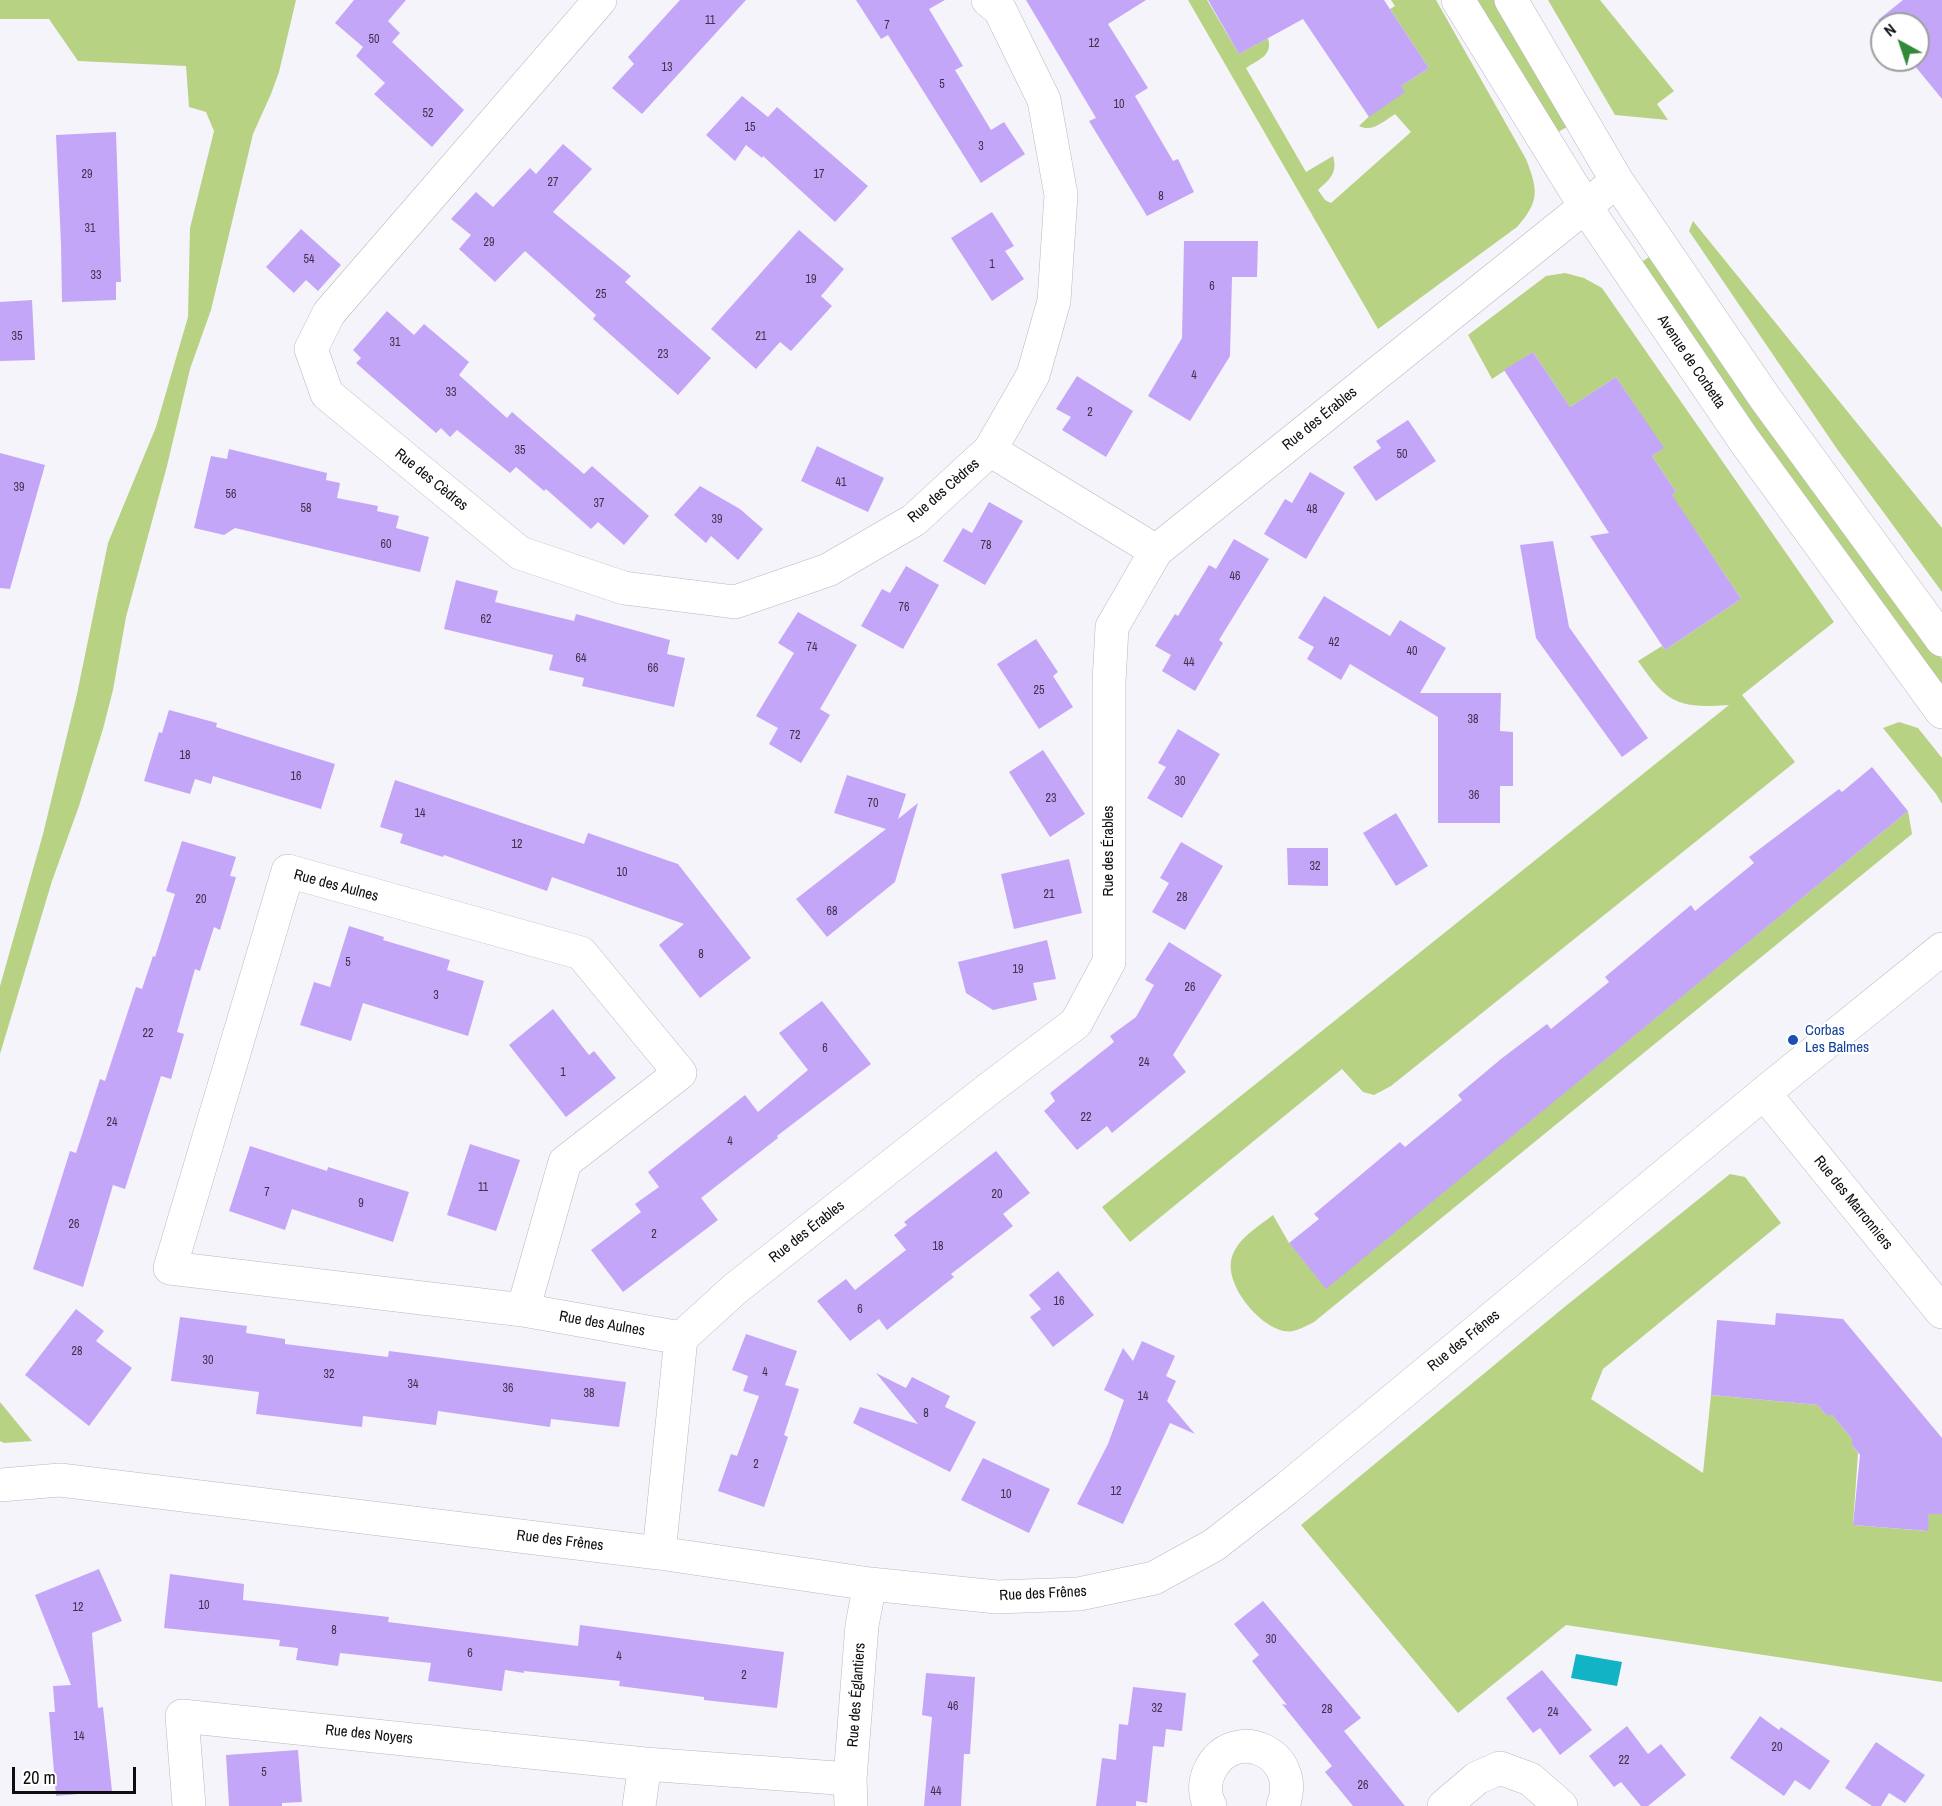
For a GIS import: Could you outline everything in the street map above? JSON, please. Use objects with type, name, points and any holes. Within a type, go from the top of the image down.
[{"type":"street","name":"Rue des Cèdres","points":[[600,0],[329,313],[311,349],[327,394],[520,552],[624,588],[735,602],[828,570],[914,520],[990,450],[1033,375],[1053,301],[1061,195],[1044,100],[1000,10],[988,0]]},
{"type":"street","name":"Avenue de Corbetta","points":[[1458,0],[1584,206],[1744,440],[1942,712]]},
{"type":"street","points":[[1511,0],[1617,181],[1765,398],[1942,639]]},
{"type":"street","name":"Rue des Érables","points":[[681,1338],[736,1288],[1076,1023],[1109,962],[1109,682],[1112,627],[1156,551],[1617,181]]},
{"type":"street","name":"Rue des Cèdres","points":[[990,450],[1156,551]]},
{"type":"street","name":"Rue des Aulnes","points":[[523,1310],[565,1162],[680,1073],[581,953],[288,871],[170,1268],[523,1310],[681,1338]]},
{"type":"street","name":"Rue des Frênes","points":[[0,1485],[60,1480],[659,1553],[870,1584],[996,1597],[1079,1594],[1154,1578],[1214,1545],[1286,1489],[1942,949]]},
{"type":"street","name":"Rue des Marronniers","points":[[1764,1094],[1942,1312]]},
{"type":"street","points":[[659,1553],[681,1338]]},
{"type":"street","name":"Rue des Églantiers","points":[[850,1793],[862,1625],[870,1584]]},
{"type":"street","name":"Rue des Noyers","points":[[189,1806],[182,1716],[645,1764],[850,1793]]},
{"type":"street","points":[[1210,1806],[1205,1788],[1207,1775],[1214,1763],[1223,1753],[1250,1746],[1275,1757],[1283,1768],[1288,1782],[1287,1796],[1283,1806]]},
{"type":"street","points":[[639,1806],[645,1764]]},
{"type":"street","points":[[1444,1806],[1478,1778],[1500,1768],[1530,1779],[1561,1806]]},
{"type":"green space","points":[[0,0],[296,0],[279,72],[253,134],[211,310],[190,369],[167,466],[126,617],[113,690],[103,729],[52,881],[0,1054],[0,986],[43,834],[77,694],[108,543],[156,427],[188,317],[190,228],[214,131],[206,112],[189,107],[186,66],[78,61],[49,19],[0,19]]},
{"type":"green space","points":[[1188,0],[1207,0],[1239,54],[1268,38],[1267,53],[1246,68],[1306,172],[1333,156],[1334,171],[1318,190],[1325,200],[1331,203],[1411,132],[1395,114],[1373,127],[1359,126],[1401,86],[1429,68],[1390,9],[1395,6],[1391,0],[1436,0],[1526,159],[1533,179],[1535,195],[1530,210],[1517,227],[1378,329]]},
{"type":"green space","points":[[1477,0],[1499,0],[1574,123],[1558,132]]},
{"type":"green space","points":[[1548,0],[1600,0],[1674,91],[1657,104],[1668,120],[1615,115]]},
{"type":"green space","points":[[1693,221],[1942,528],[1942,592],[1837,449],[1689,231]]},
{"type":"green space","points":[[1655,253],[1896,598],[1942,659],[1942,690],[1888,617],[1640,263]]},
{"type":"green space","points":[[1565,273],[1584,278],[1602,288],[1834,622],[1742,695],[1795,762],[1391,1086],[1374,1095],[1363,1092],[1342,1069],[1130,1242],[1102,1207],[1729,705],[1697,706],[1685,704],[1667,696],[1638,661],[1662,646],[1665,650],[1741,599],[1695,530],[1662,501],[1676,492],[1652,456],[1663,448],[1616,377],[1570,407],[1533,352],[1492,379],[1468,335],[1546,276]]},
{"type":"green space","points":[[1899,722],[1918,728],[1942,758],[1942,804],[1883,728]]},
{"type":"green space","points":[[1908,811],[1912,834],[1314,1322],[1303,1328],[1284,1331],[1263,1321],[1244,1301],[1232,1277],[1233,1254],[1245,1237],[1273,1215],[1289,1243],[1326,1288]]},
{"type":"green space","points":[[1730,1174],[1745,1177],[1781,1223],[1603,1369],[1591,1399],[1703,1473],[1711,1395],[1818,1405],[1826,1415],[1832,1415],[1852,1439],[1852,1445],[1858,1453],[1853,1525],[1927,1531],[1929,1514],[1942,1511],[1942,1682],[1566,1625],[1458,1713],[1301,1525],[1562,1309]]},
{"type":"green space","points":[[0,1402],[32,1441],[4,1443],[0,1441]]},
{"type":"water","points":[[1576,1654],[1622,1662],[1617,1686],[1571,1678]]},
{"type":"building","points":[[354,0],[406,0],[388,21],[400,33],[392,42],[464,110],[432,147],[374,94],[385,83],[356,56],[363,47],[335,23]]},
{"type":"building","points":[[680,0],[746,0],[642,114],[612,88],[634,64],[628,57]]},
{"type":"building","points":[[856,0],[945,0],[929,9],[963,66],[955,70],[991,130],[1004,122],[1025,154],[981,183],[888,35],[881,39]]},
{"type":"building","points":[[1026,0],[1146,0],[1108,24],[1148,88],[1135,96],[1173,161],[1178,159],[1194,192],[1147,216],[1089,121],[1096,118]]},
{"type":"building","points":[[1208,0],[1384,0],[1429,68],[1401,86],[1405,92],[1369,117],[1303,19],[1239,54]]},
{"type":"building","points":[[1903,0],[1942,0],[1942,99],[1920,72],[1930,72],[1930,12],[1888,12]]},
{"type":"building","points":[[742,96],[768,117],[777,107],[868,186],[835,222],[763,156],[762,158],[746,145],[735,161],[706,135]]},
{"type":"building","points":[[116,132],[121,282],[116,282],[116,300],[62,302],[56,135]]},
{"type":"building","points":[[563,144],[592,169],[553,212],[631,276],[625,282],[711,358],[678,395],[593,319],[596,315],[525,251],[495,282],[459,249],[471,235],[451,219],[476,192],[493,207],[530,168],[536,174]]},
{"type":"building","points":[[992,212],[1014,246],[1005,251],[1024,279],[992,301],[951,238]]},
{"type":"building","points":[[301,229],[341,265],[318,291],[306,280],[294,293],[266,267]]},
{"type":"building","points":[[799,230],[844,269],[821,296],[832,306],[791,351],[780,342],[756,369],[711,329]]},
{"type":"building","points":[[1184,241],[1258,241],[1257,277],[1232,277],[1230,356],[1190,421],[1148,396],[1182,338]]},
{"type":"building","points":[[32,300],[35,360],[0,361],[0,302]]},
{"type":"building","points":[[387,311],[414,335],[424,324],[469,362],[459,375],[507,418],[512,412],[584,474],[592,466],[649,516],[624,545],[598,522],[591,529],[546,489],[544,491],[516,467],[510,473],[457,430],[450,437],[441,428],[436,433],[356,363],[361,358],[353,350]]},
{"type":"building","points":[[1533,352],[1570,407],[1616,377],[1664,448],[1652,456],[1676,492],[1672,495],[1741,599],[1665,650],[1590,536],[1609,533],[1504,370]]},
{"type":"building","points":[[1077,376],[1133,411],[1106,457],[1062,430],[1071,417],[1056,409]]},
{"type":"building","points":[[1408,420],[1436,461],[1376,501],[1353,467],[1381,448],[1376,441]]},
{"type":"building","points":[[817,446],[884,478],[868,512],[801,481]]},
{"type":"building","points":[[229,449],[327,473],[326,480],[340,483],[337,498],[378,506],[377,511],[399,516],[396,528],[429,537],[420,572],[235,528],[224,535],[194,528],[211,456],[227,459]]},
{"type":"building","points":[[0,453],[45,465],[10,589],[0,588]]},
{"type":"building","points":[[1310,472],[1345,493],[1306,559],[1264,534],[1285,499],[1292,503]]},
{"type":"building","points":[[700,486],[740,509],[763,529],[738,560],[711,536],[706,543],[674,515]]},
{"type":"building","points":[[989,502],[1023,521],[985,585],[943,561],[963,528],[972,533]]},
{"type":"building","points":[[1234,539],[1269,559],[1219,640],[1223,643],[1195,691],[1162,671],[1171,655],[1155,646],[1175,614],[1178,616],[1209,565],[1216,569]]},
{"type":"building","points":[[1553,541],[1569,627],[1648,738],[1622,757],[1536,638],[1520,545]]},
{"type":"building","points":[[906,566],[939,585],[903,649],[861,626],[882,589],[890,593]]},
{"type":"building","points":[[456,580],[498,591],[495,602],[574,621],[576,614],[670,640],[667,654],[685,658],[674,707],[582,686],[584,678],[549,670],[553,655],[444,629]]},
{"type":"building","points":[[1324,596],[1390,636],[1400,620],[1446,648],[1420,693],[1501,693],[1500,731],[1513,732],[1513,786],[1500,786],[1500,823],[1438,823],[1438,717],[1350,664],[1341,680],[1307,659],[1314,647],[1298,638]]},
{"type":"building","points":[[798,612],[857,645],[820,709],[830,715],[801,763],[769,744],[778,728],[756,716],[794,653],[778,643]]},
{"type":"building","points":[[1036,639],[1058,672],[1053,676],[1073,707],[1039,729],[997,664]]},
{"type":"building","points":[[169,710],[217,723],[216,727],[335,764],[321,809],[213,776],[211,784],[195,779],[190,794],[144,781],[159,732],[162,733]]},
{"type":"building","points":[[1178,729],[1220,754],[1182,818],[1147,798],[1166,767],[1158,763]]},
{"type":"building","points":[[1043,750],[1085,814],[1050,837],[1009,772]]},
{"type":"building","points":[[1872,767],[1908,811],[1326,1289],[1289,1243],[1319,1219],[1314,1214],[1400,1142],[1405,1147],[1462,1100],[1458,1095],[1501,1059],[1547,1024],[1551,1029],[1609,982],[1605,977],[1691,905],[1695,911],[1754,863],[1749,857],[1839,789],[1842,792]]},
{"type":"building","points":[[847,775],[906,794],[898,819],[918,803],[895,882],[827,937],[796,899],[886,829],[834,813]]},
{"type":"building","points":[[395,780],[584,844],[588,833],[678,864],[751,958],[700,998],[659,945],[684,924],[552,877],[547,891],[444,855],[443,857],[400,843],[403,834],[380,827]]},
{"type":"building","points":[[1396,813],[1428,866],[1396,886],[1363,833]]},
{"type":"building","points":[[182,841],[236,857],[230,876],[236,877],[220,930],[214,927],[200,971],[195,969],[177,1032],[184,1034],[171,1079],[161,1076],[125,1189],[113,1185],[83,1287],[33,1269],[70,1151],[76,1153],[100,1079],[105,1081],[136,987],[142,989],[153,956],[155,957],[175,894],[166,891]]},
{"type":"building","points":[[1181,842],[1223,866],[1185,930],[1152,912],[1169,883],[1160,878]]},
{"type":"building","points":[[1287,848],[1328,848],[1328,886],[1288,885]]},
{"type":"building","points":[[1069,859],[1082,913],[1014,929],[1001,874]]},
{"type":"building","points":[[349,926],[384,937],[383,940],[450,960],[447,970],[484,981],[468,1036],[363,1003],[351,1041],[300,1025],[314,982],[330,987]]},
{"type":"building","points":[[1047,940],[1056,979],[1033,983],[1037,1000],[993,1010],[966,993],[958,962]]},
{"type":"building","points":[[1169,942],[1222,975],[1173,1055],[1186,1072],[1112,1133],[1107,1126],[1077,1150],[1044,1111],[1055,1101],[1050,1093],[1114,1042],[1110,1036],[1136,1017],[1154,985],[1145,980]]},
{"type":"building","points":[[822,1001],[871,1064],[701,1198],[718,1220],[623,1292],[591,1250],[641,1212],[635,1204],[659,1187],[648,1172],[745,1095],[758,1112],[808,1070],[779,1033]]},
{"type":"building","points":[[553,1009],[589,1055],[594,1051],[616,1078],[566,1117],[509,1045]]},
{"type":"building","points":[[470,1144],[520,1160],[496,1231],[447,1215]]},
{"type":"building","points":[[250,1146],[327,1171],[328,1167],[409,1192],[393,1242],[292,1209],[285,1230],[229,1211]]},
{"type":"building","points":[[996,1151],[1030,1193],[1003,1214],[1013,1226],[951,1274],[954,1277],[887,1330],[879,1319],[850,1341],[817,1301],[846,1279],[855,1290],[906,1250],[894,1235],[907,1225],[904,1222]]},
{"type":"building","points":[[1058,1271],[1094,1315],[1053,1347],[1030,1317],[1041,1309],[1029,1295]]},
{"type":"building","points":[[76,1309],[104,1331],[96,1341],[132,1368],[89,1426],[25,1375]]},
{"type":"building","points":[[1776,1313],[1843,1319],[1942,1438],[1942,1514],[1929,1514],[1928,1531],[1853,1525],[1860,1455],[1852,1445],[1852,1439],[1832,1415],[1826,1415],[1818,1405],[1711,1395],[1717,1320],[1775,1325]]},
{"type":"building","points":[[180,1317],[247,1326],[246,1333],[285,1339],[285,1344],[388,1357],[389,1351],[626,1382],[619,1427],[551,1419],[550,1427],[438,1411],[436,1425],[363,1416],[362,1427],[256,1414],[259,1392],[171,1381]]},
{"type":"building","points":[[746,1334],[797,1351],[785,1385],[799,1389],[784,1435],[788,1437],[764,1507],[718,1491],[731,1454],[737,1456],[759,1396],[743,1391],[748,1376],[732,1370]]},
{"type":"building","points":[[1142,1341],[1175,1356],[1166,1376],[1176,1381],[1167,1401],[1195,1434],[1170,1423],[1123,1524],[1077,1504],[1108,1444],[1124,1400],[1104,1390],[1123,1348],[1133,1361]]},
{"type":"building","points":[[876,1373],[906,1388],[912,1377],[950,1396],[945,1407],[976,1422],[950,1472],[853,1423],[860,1407],[918,1424]]},
{"type":"building","points":[[983,1458],[1050,1489],[1029,1533],[961,1500]]},
{"type":"building","points":[[99,1569],[122,1621],[92,1633],[98,1708],[103,1707],[112,1791],[56,1796],[49,1712],[55,1712],[53,1686],[71,1685],[35,1595]]},
{"type":"building","points":[[170,1574],[244,1584],[243,1600],[389,1617],[388,1622],[578,1646],[580,1625],[784,1652],[777,1708],[704,1700],[704,1697],[619,1686],[620,1681],[524,1671],[524,1673],[505,1670],[502,1691],[428,1681],[431,1663],[340,1653],[338,1666],[296,1660],[298,1648],[279,1646],[280,1640],[164,1628]]},
{"type":"building","points":[[1263,1601],[1361,1718],[1344,1731],[1405,1806],[1353,1806],[1325,1772],[1332,1766],[1282,1704],[1287,1705],[1252,1661],[1259,1655],[1234,1624]]},
{"type":"building","points":[[1542,1670],[1592,1730],[1560,1755],[1540,1728],[1533,1733],[1506,1698]]},
{"type":"building","points":[[926,1673],[975,1677],[970,1754],[964,1754],[961,1806],[924,1806],[932,1717],[922,1715]]},
{"type":"building","points":[[1133,1687],[1186,1693],[1182,1731],[1166,1729],[1164,1747],[1153,1746],[1147,1803],[1136,1801],[1136,1806],[1096,1806],[1102,1758],[1116,1760],[1119,1724],[1128,1725]]},
{"type":"building","points":[[1760,1716],[1779,1730],[1781,1727],[1830,1761],[1810,1790],[1795,1780],[1784,1796],[1730,1758]]},
{"type":"building","points":[[1627,1726],[1648,1754],[1661,1744],[1686,1775],[1648,1806],[1641,1806],[1621,1782],[1614,1787],[1589,1756]]},
{"type":"building","points":[[1876,1742],[1925,1775],[1905,1803],[1889,1793],[1881,1806],[1872,1806],[1845,1788]]},
{"type":"building","points":[[298,1750],[302,1802],[282,1803],[282,1806],[229,1806],[226,1755]]},
{"type":"place","name":"Corbas Les Balmes","points":[[1793,1040]]}]
